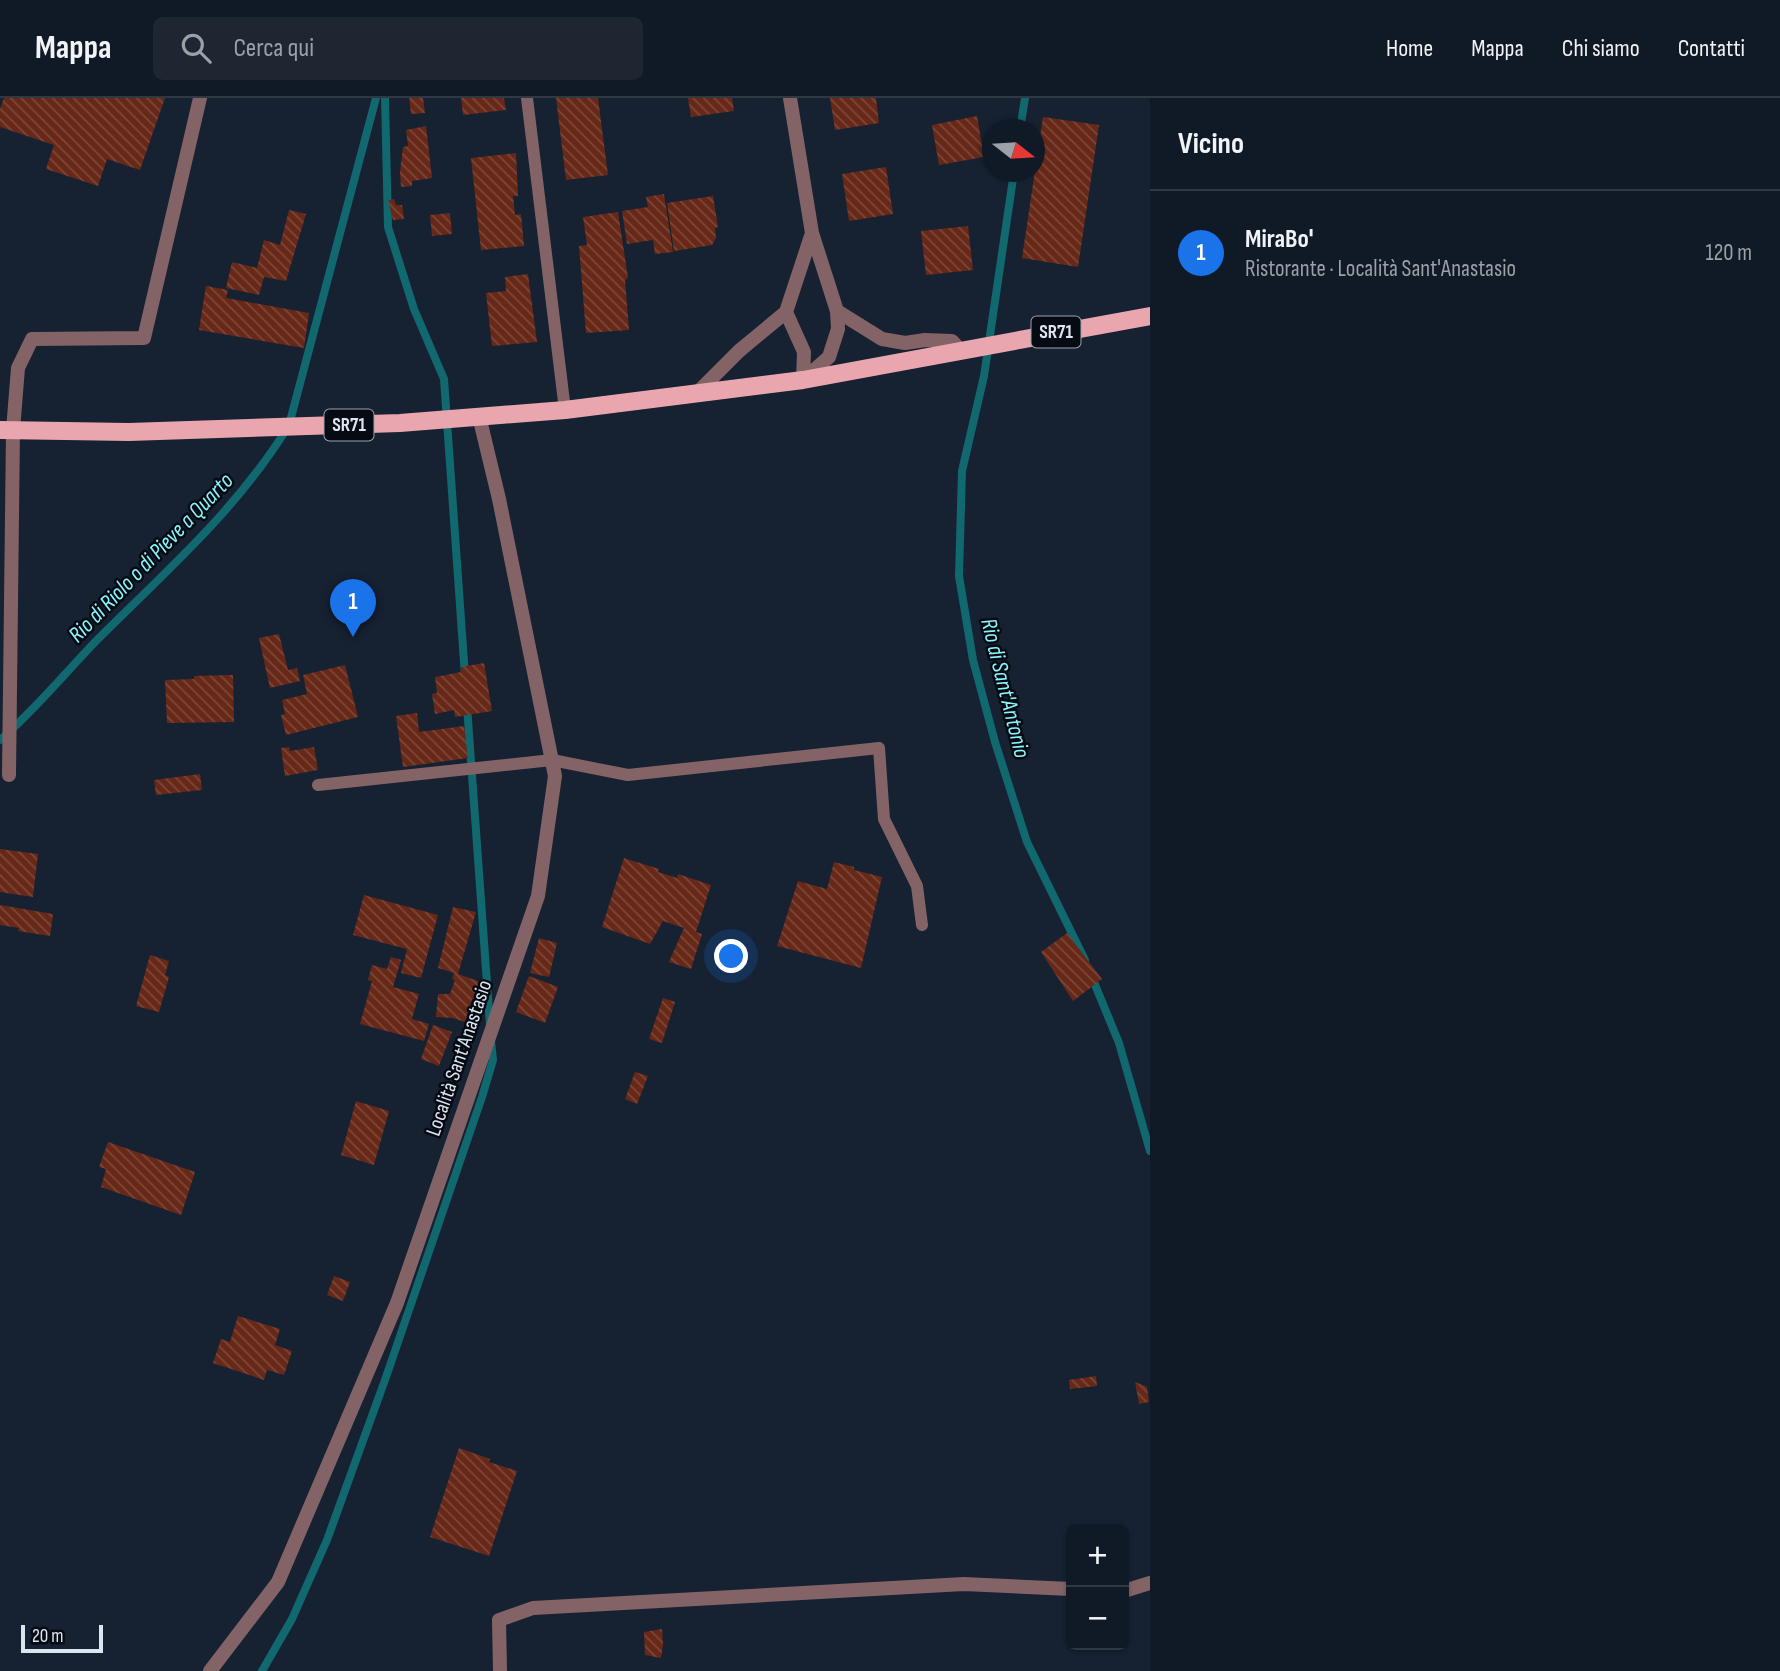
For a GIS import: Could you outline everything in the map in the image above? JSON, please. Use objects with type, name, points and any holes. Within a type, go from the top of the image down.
[{"type":"main road","name":"SR71","points":[[7,430],[129,432],[400,424],[565,410],[803,380],[1150,316]]},
{"type":"street","points":[[9,775],[6,471],[7,430],[18,368],[32,340],[144,338],[200,98]]},
{"type":"street","points":[[790,98],[811,233],[837,312],[838,329],[829,357],[803,380]]},
{"type":"street","points":[[695,394],[786,312],[811,233]]},
{"type":"street","points":[[786,312],[804,352],[803,380]]},
{"type":"street","points":[[837,312],[882,339],[905,343],[925,340],[952,341],[962,352]]},
{"type":"street","name":"Località Sant'Anastasio","points":[[210,1671],[278,1582],[397,1303],[538,896],[555,776],[505,526],[479,416]]},
{"type":"street","points":[[1129,1589],[1150,1583]]},
{"type":"street","points":[[500,1671],[499,1620],[533,1608],[964,1584],[1066,1590]]},
{"type":"lane","points":[[527,98],[565,410]]},
{"type":"lane","points":[[318,785],[552,760],[628,775],[879,748],[884,820],[917,886],[922,925]]},
{"type":"building","points":[[4,98],[165,98],[140,170],[107,159],[98,186],[46,169],[54,145],[0,127],[0,109]]},
{"type":"building","points":[[409,98],[423,98],[425,113],[411,114]]},
{"type":"building","points":[[461,98],[504,98],[506,110],[463,115]]},
{"type":"building","points":[[556,98],[598,98],[608,175],[566,180]]},
{"type":"building","points":[[688,98],[732,98],[734,111],[691,117]]},
{"type":"building","points":[[830,98],[876,98],[879,123],[835,130]]},
{"type":"building","points":[[977,116],[982,157],[939,165],[932,125]]},
{"type":"building","points":[[1043,117],[1099,125],[1078,267],[1022,258],[1033,182],[1045,182],[1045,119]]},
{"type":"building","points":[[426,126],[432,178],[412,181],[412,186],[401,187],[403,147],[408,146],[406,130]]},
{"type":"building","points":[[516,153],[518,196],[513,196],[515,215],[521,214],[524,246],[481,250],[471,158]]},
{"type":"building","points":[[886,167],[893,214],[849,221],[842,174]]},
{"type":"building","points":[[664,194],[673,252],[655,254],[653,240],[627,244],[622,211],[648,207],[646,197]]},
{"type":"building","points":[[713,196],[718,227],[715,228],[716,238],[712,245],[674,251],[667,203]]},
{"type":"building","points":[[394,199],[396,205],[402,205],[404,219],[393,220],[388,201]]},
{"type":"building","points":[[289,210],[306,214],[286,281],[264,277],[259,295],[226,288],[232,262],[257,268],[264,240],[280,245]]},
{"type":"building","points":[[618,212],[628,278],[625,280],[629,330],[586,333],[579,246],[587,245],[583,217]]},
{"type":"building","points":[[450,213],[452,234],[432,236],[430,215]]},
{"type":"building","points":[[968,226],[973,270],[926,275],[921,231]]},
{"type":"building","points":[[528,274],[537,342],[492,346],[486,293],[506,291],[505,277]]},
{"type":"building","points":[[206,286],[228,290],[226,298],[309,313],[304,348],[199,330]]},
{"type":"building","points":[[279,634],[288,670],[297,668],[300,681],[270,688],[259,638]]},
{"type":"building","points":[[484,663],[492,711],[455,717],[454,710],[435,714],[432,694],[437,693],[435,677],[461,672],[461,667]]},
{"type":"building","points":[[345,665],[358,717],[286,735],[281,715],[285,714],[282,700],[307,694],[303,675]]},
{"type":"building","points":[[233,675],[234,722],[167,723],[165,680]]},
{"type":"building","points":[[417,713],[419,732],[464,726],[468,758],[403,767],[396,716]]},
{"type":"building","points":[[289,747],[290,751],[314,747],[318,770],[285,776],[281,748]]},
{"type":"building","points":[[200,774],[202,790],[156,795],[154,780]]},
{"type":"building","points":[[0,849],[38,854],[33,897],[0,892]]},
{"type":"building","points":[[624,858],[677,878],[678,874],[711,885],[696,932],[702,934],[691,969],[669,962],[684,928],[663,921],[650,944],[602,927]]},
{"type":"building","points":[[834,862],[882,877],[861,968],[777,946],[798,881],[827,889]]},
{"type":"building","points":[[364,895],[438,915],[421,978],[401,973],[407,949],[353,935]]},
{"type":"building","points":[[0,905],[53,914],[50,936],[0,925]]},
{"type":"building","points":[[453,907],[476,912],[458,974],[489,985],[484,1002],[472,999],[465,1022],[436,1017],[438,994],[450,994],[455,980],[452,979],[454,973],[438,968]]},
{"type":"building","points":[[1067,933],[1102,979],[1073,1001],[1041,952]]},
{"type":"building","points":[[539,938],[557,943],[549,977],[530,973]]},
{"type":"building","points":[[721,946],[742,952],[740,962],[719,956]]},
{"type":"building","points":[[150,955],[169,961],[165,975],[169,977],[159,1012],[136,1006]]},
{"type":"building","points":[[391,957],[401,960],[393,987],[419,994],[412,1019],[429,1024],[424,1041],[360,1024],[372,981],[368,980],[372,965],[387,969]]},
{"type":"building","points":[[529,976],[558,987],[545,1023],[516,1012]]},
{"type":"building","points":[[663,998],[675,1002],[662,1043],[649,1039]]},
{"type":"building","points":[[433,1025],[452,1032],[439,1066],[421,1059]]},
{"type":"building","points":[[635,1072],[648,1076],[637,1104],[625,1099]]},
{"type":"building","points":[[356,1101],[389,1111],[374,1165],[341,1155]]},
{"type":"building","points":[[108,1142],[195,1172],[181,1215],[101,1187],[106,1169],[99,1167]]},
{"type":"building","points":[[334,1276],[350,1282],[343,1301],[327,1295]]},
{"type":"building","points":[[238,1316],[280,1329],[275,1345],[292,1351],[284,1375],[267,1370],[264,1380],[213,1363],[221,1339],[230,1342]]},
{"type":"building","points":[[1096,1376],[1097,1386],[1070,1389],[1069,1380]]},
{"type":"building","points":[[1135,1382],[1147,1387],[1149,1402],[1139,1404]]},
{"type":"building","points":[[459,1448],[517,1471],[489,1556],[430,1537]]},
{"type":"building","points":[[662,1629],[661,1658],[645,1655],[644,1632]]},
{"type":"waterway","name":"Rio di Riolo o di Pieve a Quarto","points":[[0,740],[224,512],[269,456],[289,425],[376,98]]},
{"type":"waterway","points":[[385,98],[388,227],[414,309],[444,379],[465,676]]},
{"type":"waterway","name":"Rio di Sant'Antonio","points":[[1022,119],[1025,98]]},
{"type":"waterway","name":"Rio di Sant'Antonio","points":[[1013,182],[984,376],[962,471],[959,576],[973,660],[995,742],[1027,842],[1085,960]]},
{"type":"waterway","points":[[467,706],[490,1025]]},
{"type":"waterway","name":"Rio di Sant'Antonio","points":[[1091,975],[1119,1043],[1150,1151]]},
{"type":"waterway","points":[[262,1671],[292,1619],[327,1540],[482,1097],[493,1060],[491,1041]]},
{"type":"place","name":"MiraBo'","points":[[353,637]]}]
